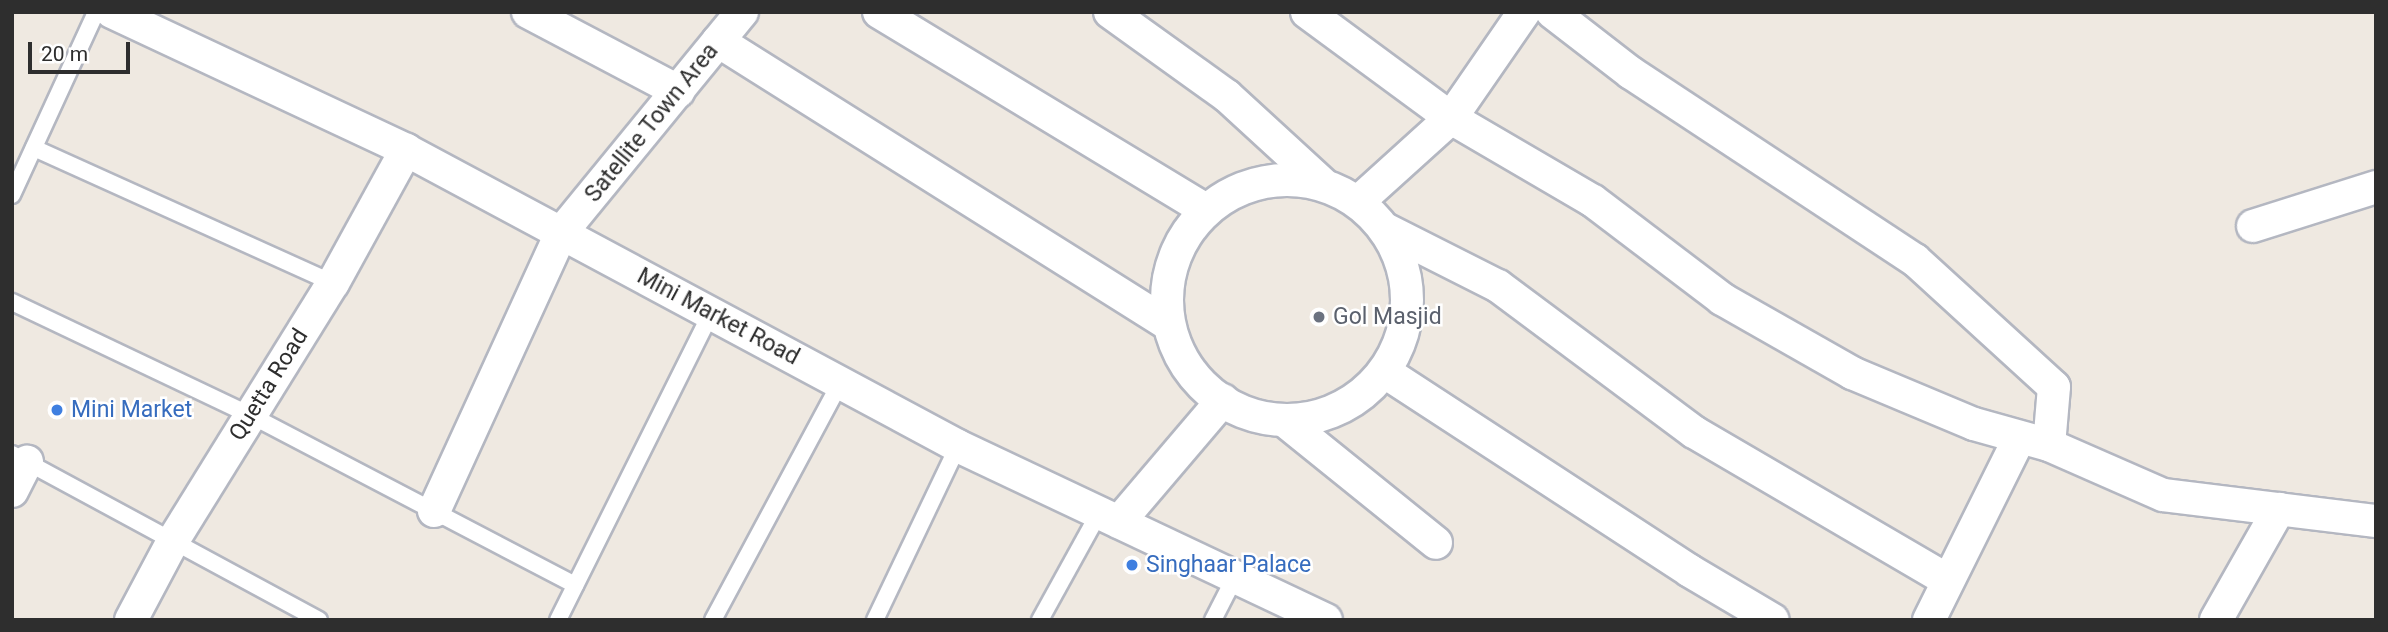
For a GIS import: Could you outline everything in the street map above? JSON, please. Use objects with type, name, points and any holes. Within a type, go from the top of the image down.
[{"type":"street","name":"Mini Market Road","points":[[112,12],[406,150],[958,446],[1326,620]]},
{"type":"street","points":[[528,12],[678,91]]},
{"type":"street","name":"Satellite Town Area","points":[[434,511],[561,233],[742,12]]},
{"type":"street","points":[[879,12],[1206,210]]},
{"type":"street","points":[[1111,12],[1227,96],[1324,185],[1358,202],[1385,229],[1403,263],[1409,301],[1403,338],[1385,372],[1357,399],[1323,416],[1285,421],[1247,414],[1211,394],[1183,362],[1168,324],[1167,282],[1180,243],[1206,210],[1241,188],[1282,180],[1324,185]]},
{"type":"street","points":[[1307,12],[1451,118],[1593,201],[1723,299],[1852,373],[1974,424],[2035,441],[2163,495],[2376,521]]},
{"type":"street","points":[[1358,202],[1451,118],[1524,12]]},
{"type":"street","points":[[1552,12],[1631,73],[1916,260],[2054,387],[2035,441],[1947,580],[1929,620]]},
{"type":"street","points":[[718,41],[1168,324]]},
{"type":"street","name":"Quetta Road","points":[[131,620],[174,539],[333,283],[406,150]]},
{"type":"street","points":[[2253,226],[2376,187]]},
{"type":"street","points":[[1385,229],[1498,286],[1693,432],[1947,580]]},
{"type":"street","points":[[1385,372],[1690,571],[1773,620]]},
{"type":"street","points":[[1109,517],[1223,400]]},
{"type":"street","points":[[1285,421],[1436,543]]},
{"type":"street","points":[[12,491],[20,458]]},
{"type":"street","points":[[2216,620],[2279,509]]},
{"type":"lane","points":[[12,195],[96,12]]},
{"type":"lane","points":[[34,148],[333,283]]},
{"type":"lane","points":[[12,302],[250,415],[575,585]]},
{"type":"lane","points":[[558,620],[711,313]]},
{"type":"lane","points":[[713,620],[841,383]]},
{"type":"lane","points":[[874,620],[958,446]]},
{"type":"lane","points":[[20,458],[174,539],[319,620]]},
{"type":"lane","points":[[1040,620],[1109,517]]},
{"type":"lane","points":[[1213,620],[1236,577]]},
{"type":"place","name":"Gol Masjid","points":[[1319,317]]},
{"type":"place","name":"Mini Market","points":[[57,410]]},
{"type":"place","name":"Singhaar Palace","points":[[1132,565]]}]
